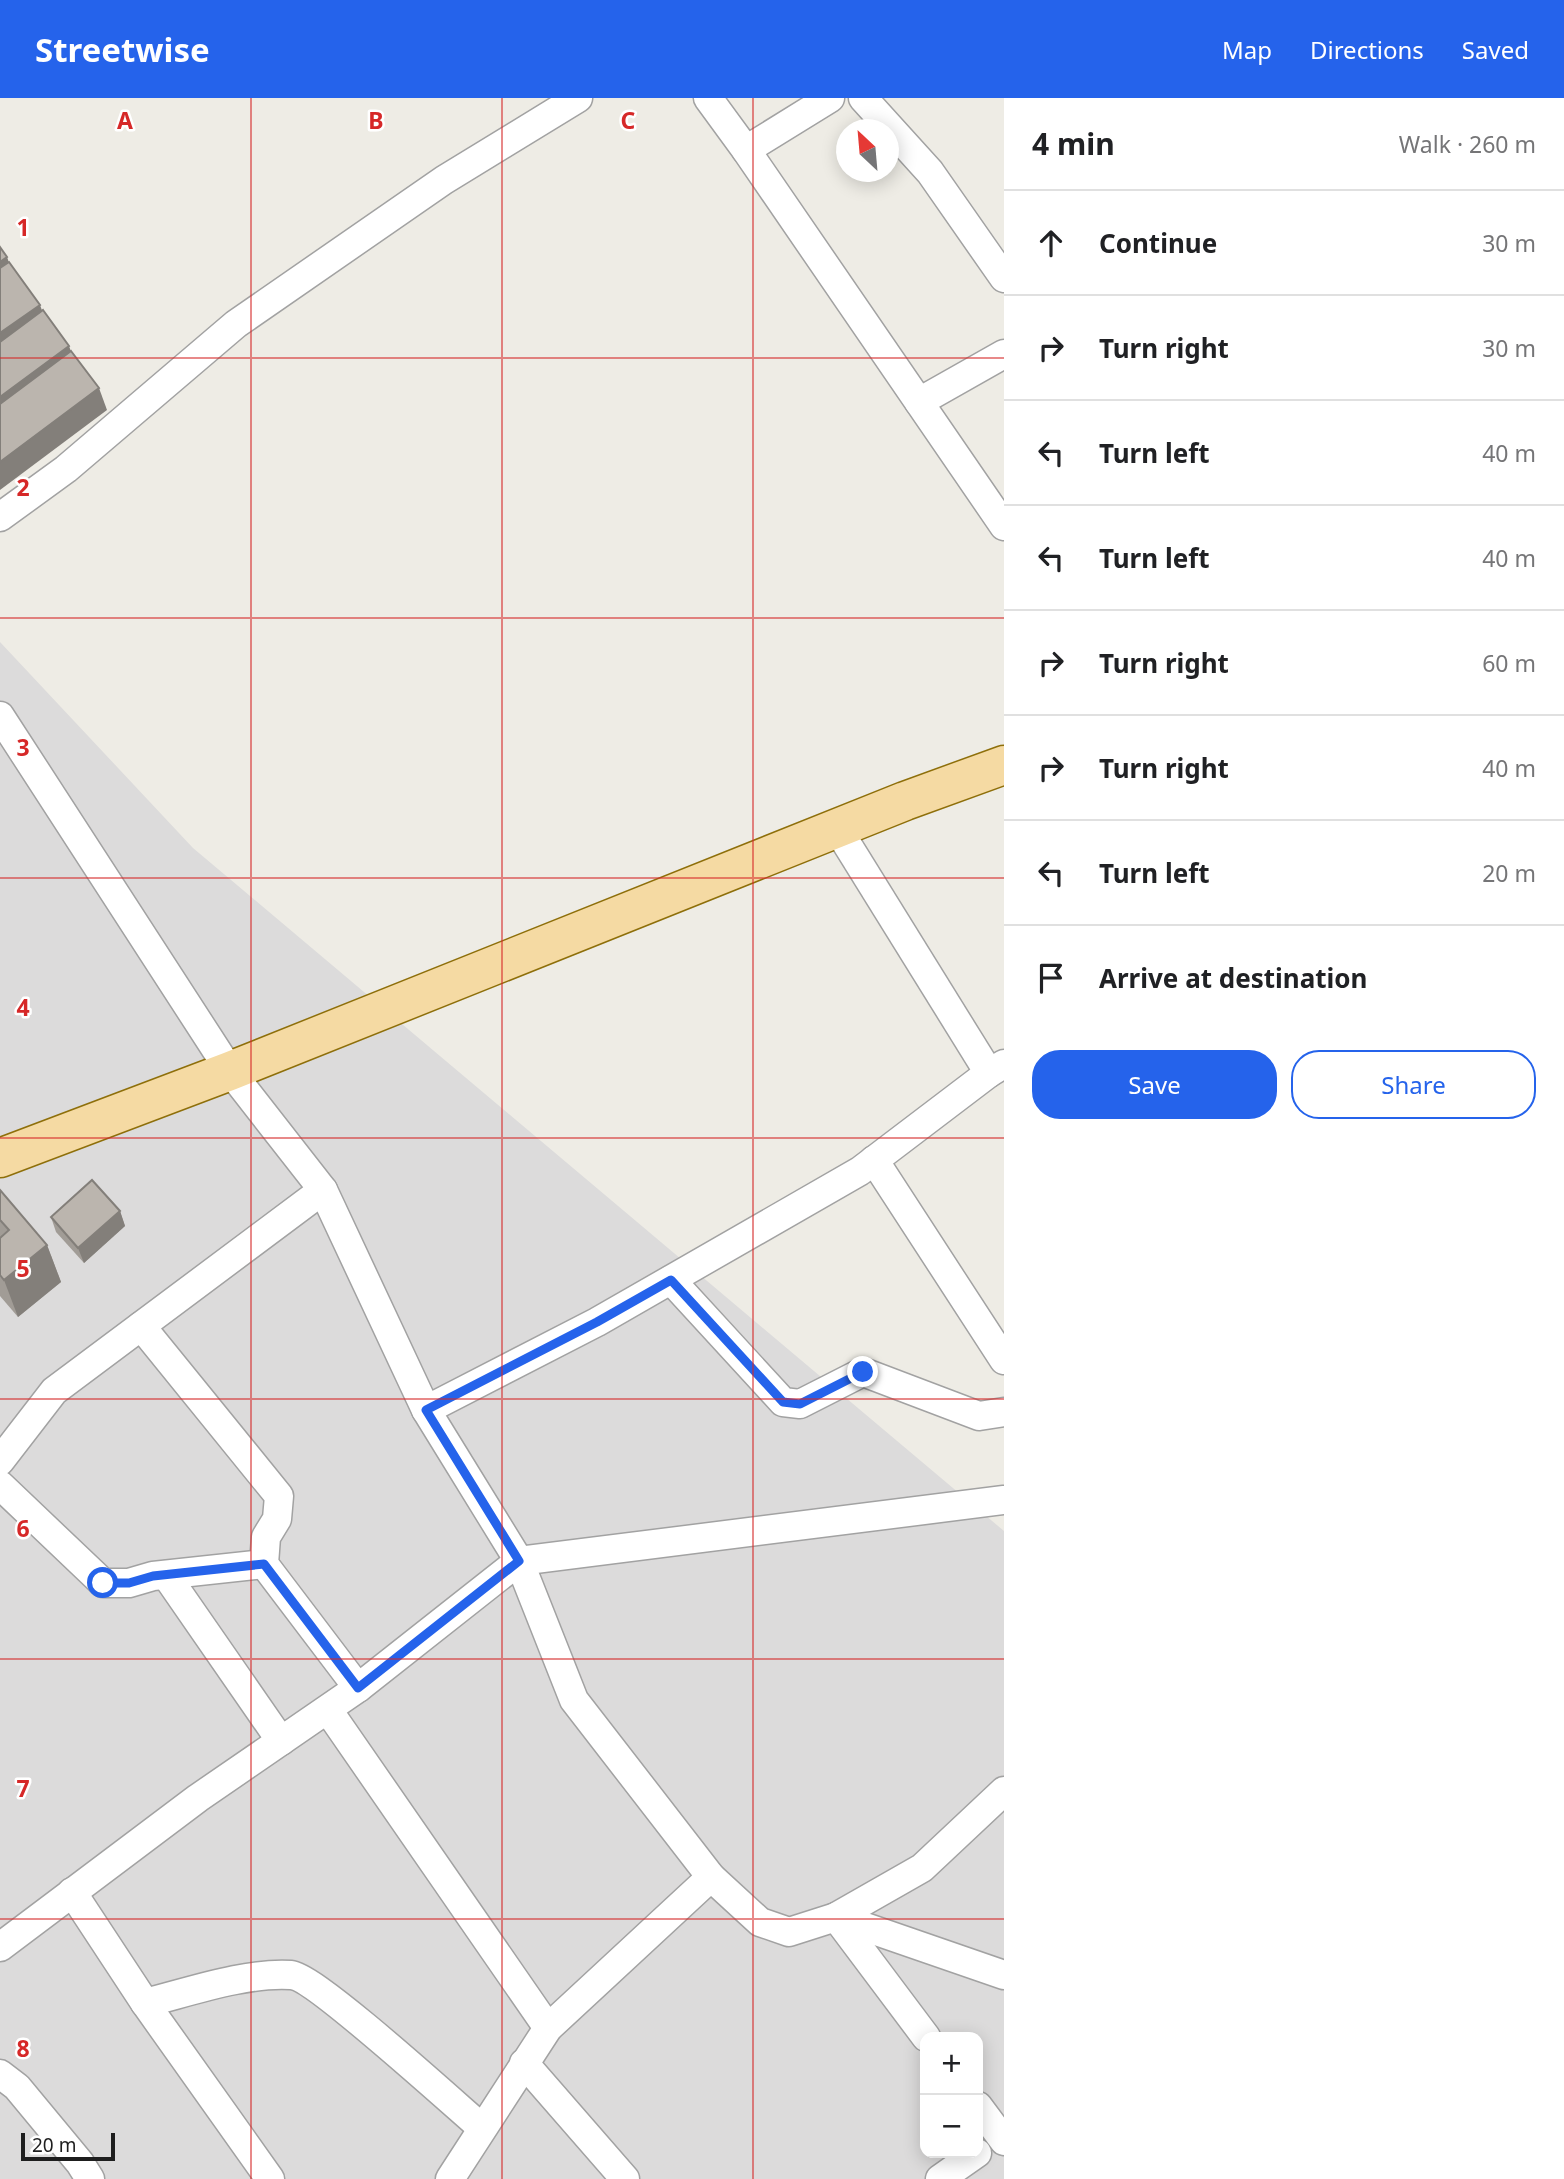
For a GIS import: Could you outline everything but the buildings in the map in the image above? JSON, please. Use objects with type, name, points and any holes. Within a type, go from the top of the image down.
[{"type":"main road","points":[[0,1158],[230,1071],[837,828],[1004,765]]},
{"type":"street","points":[[0,517],[66,469],[236,324],[444,180],[578,98]]},
{"type":"street","points":[[708,98],[1004,526]]},
{"type":"street","points":[[746,150],[830,98]]},
{"type":"street","points":[[863,98],[930,172],[1004,278]]},
{"type":"street","points":[[919,402],[1004,354]]},
{"type":"street","points":[[0,716],[230,1071],[323,1190],[426,1410],[519,1561],[574,1700],[711,1877],[760,1922],[789,1932],[836,1917],[922,1868],[1004,1791]]},
{"type":"street","points":[[426,1410],[597,1322],[860,1171],[996,1068],[837,828]]},
{"type":"street","points":[[874,1160],[1004,1360]]},
{"type":"street","points":[[0,1461],[54,1391],[323,1190]]},
{"type":"street","points":[[671,1280],[783,1402],[800,1404],[863,1372],[979,1416],[1004,1412]]},
{"type":"street","points":[[141,1326],[279,1496],[277,1518],[265,1537],[264,1564],[358,1688]]},
{"type":"street","points":[[0,1485],[103,1583],[129,1583],[153,1576],[264,1564]]},
{"type":"street","points":[[0,1947],[198,1798],[358,1688],[519,1561],[1004,1500]]},
{"type":"street","points":[[166,1575],[281,1741]]},
{"type":"street","points":[[328,1710],[548,2028]]},
{"type":"street","points":[[450,2179],[548,2028],[711,1877]]},
{"type":"street","points":[[72,1892],[145,2003],[270,2179]]},
{"type":"street","points":[[836,1917],[1004,1975]]},
{"type":"street","points":[[836,1917],[922,2032]]},
{"type":"street","points":[[145,2003],[254,1976],[294,1975],[328,1996],[482,2128]]},
{"type":"street","points":[[524,2063],[625,2179]]},
{"type":"street","points":[[0,2074],[17,2087],[80,2163],[90,2179]]},
{"type":"street","points":[[983,2113],[1002,2139],[983,2150]]},
{"type":"street","points":[[940,2179],[971,2158]]},
{"type":"shaded area","points":[[0,642],[193,848],[1004,1531],[1004,2179],[0,2179]]},
{"type":"route","points":[[103,1583],[129,1583],[153,1576],[264,1564],[358,1688],[519,1561],[426,1410],[597,1322],[671,1280],[783,1402],[800,1404],[863,1372]]}]
